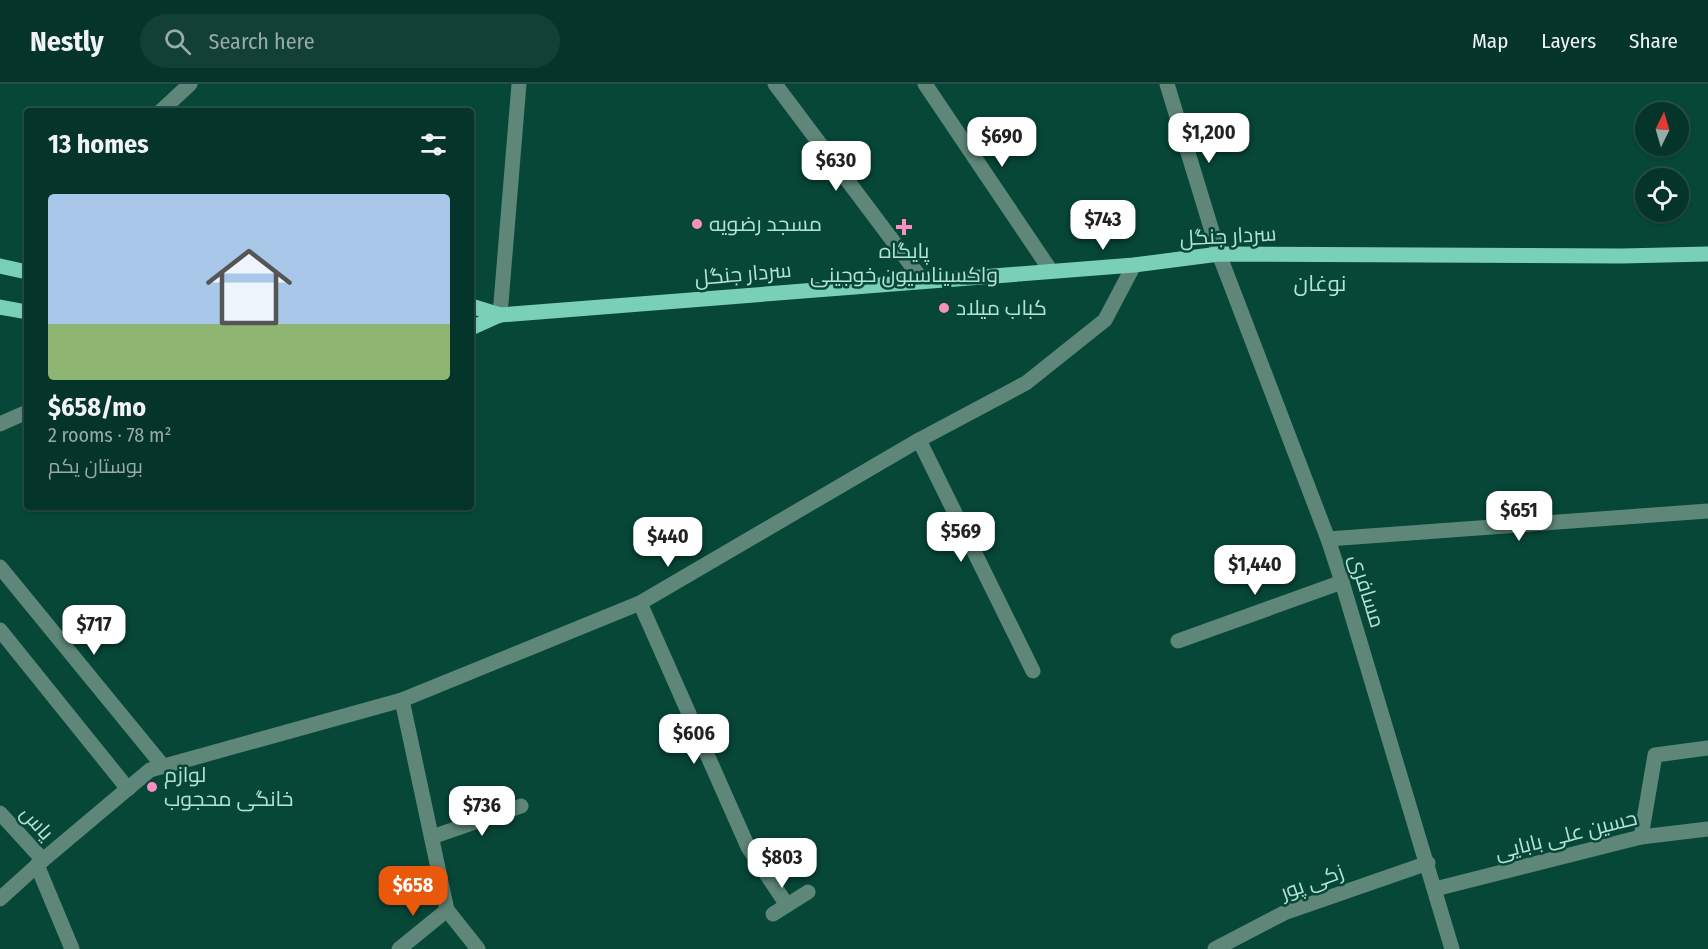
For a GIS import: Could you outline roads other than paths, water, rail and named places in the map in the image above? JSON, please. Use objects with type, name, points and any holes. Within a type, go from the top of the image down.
[{"type":"main road","name":"سردار جنگل","points":[[500,315],[1134,265],[1219,254],[1598,256],[1708,254]]},
{"type":"main road","points":[[0,266],[24,271]]},
{"type":"main road","points":[[0,307],[24,311]]},
{"type":"main road","points":[[474,307],[500,315]]},
{"type":"main road","points":[[474,327],[500,315]]},
{"type":"street","points":[[164,108],[190,84]]},
{"type":"street","points":[[500,315],[519,84]]},
{"type":"street","points":[[775,84],[923,281]]},
{"type":"street","points":[[925,84],[1051,271]]},
{"type":"street","name":"مسافری","points":[[1167,84],[1219,254],[1328,539],[1428,863],[1452,949]]},
{"type":"street","points":[[0,899],[40,862],[150,770],[402,700],[640,603],[919,440],[1026,383],[1105,320],[1134,265]]},
{"type":"street","points":[[0,424],[24,413]]},
{"type":"street","points":[[919,440],[1033,671]]},
{"type":"street","points":[[1328,539],[1708,511]]},
{"type":"street","points":[[0,567],[163,766]]},
{"type":"street","points":[[1178,641],[1342,582]]},
{"type":"street","points":[[640,603],[748,847],[787,905]]},
{"type":"street","points":[[0,630],[128,789]]},
{"type":"street","points":[[402,700],[447,910],[478,949]]},
{"type":"street","points":[[1641,837],[1655,755],[1708,748]]},
{"type":"street","points":[[432,837],[521,806]]},
{"type":"street","name":"یاس","points":[[0,813],[40,862],[72,949]]},
{"type":"street","name":"حسین علی بابایی","points":[[1435,889],[1641,837],[1708,829]]},
{"type":"street","name":"زکی پور","points":[[1215,949],[1284,914],[1428,863]]},
{"type":"street","points":[[773,914],[808,892]]},
{"type":"street","points":[[399,949],[447,910]]},
{"type":"place","name":"مسجد رضویه","points":[[697,224]]},
{"type":"place","name":"پایگاه واکسیناسیون خوجینی","points":[[904,227]]},
{"type":"place","name":"کباب میلاد","points":[[944,308]]},
{"type":"place","name":"لوازم خانگی محجوب","points":[[152,787]]},
{"type":"district","name":"نوغان","points":[[1320,283]]}]
